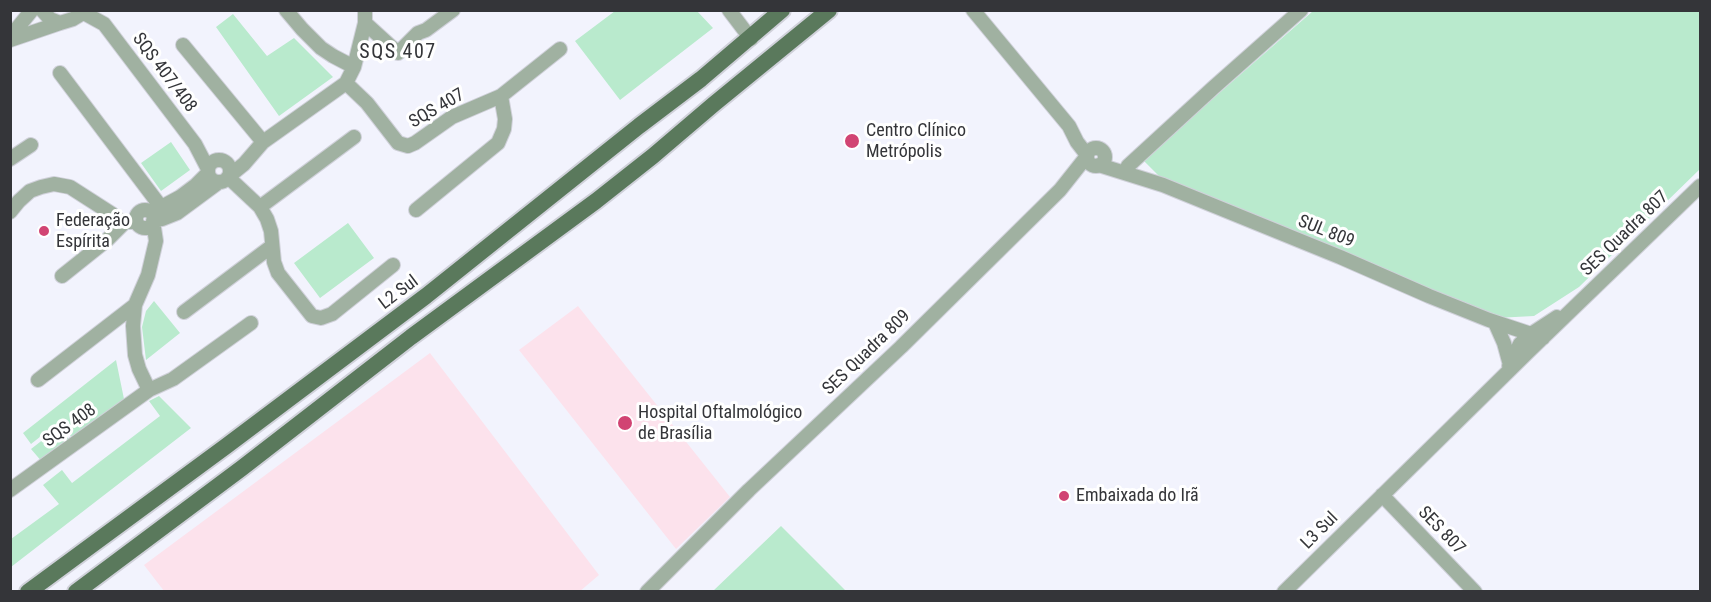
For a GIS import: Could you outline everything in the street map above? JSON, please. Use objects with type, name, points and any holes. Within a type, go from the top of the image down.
[{"type":"main road","name":"L2 Sul","points":[[36,590],[64,564],[403,314],[751,39],[782,10]]},
{"type":"main road","points":[[64,564],[62,573],[64,581],[77,591],[419,332],[572,220],[829,10]]},
{"type":"main road","points":[[701,79],[698,93],[703,100],[714,104]]},
{"type":"main road","points":[[668,104],[686,106],[691,124]]},
{"type":"main road","points":[[426,296],[429,310],[442,315]]},
{"type":"main road","points":[[403,314],[415,319],[419,332]]},
{"type":"main road","points":[[225,447],[232,464],[242,468]]},
{"type":"main road","points":[[199,466],[209,466],[215,469],[220,484]]},
{"type":"street","points":[[286,10],[312,40],[333,56],[354,67]]},
{"type":"street","points":[[365,17],[398,53],[418,33],[426,30],[453,10]]},
{"type":"street","points":[[729,10],[751,39]]},
{"type":"street","name":"SUL 809","points":[[973,10],[1095,157],[1340,257],[1429,297],[1498,324],[1537,336]]},
{"type":"street","points":[[1126,169],[1301,10]]},
{"type":"street","points":[[10,38],[33,11],[60,23]]},
{"type":"street","points":[[10,38],[73,19],[86,12]]},
{"type":"street","name":"SQS 407/408","points":[[86,12],[102,17],[195,144],[218,171]]},
{"type":"street","points":[[62,276],[107,240],[144,218],[187,199],[218,171],[244,164],[260,146],[346,83],[354,67],[365,17]]},
{"type":"street","points":[[183,45],[260,146]]},
{"type":"street","name":"SQS 407","points":[[346,83],[367,103],[398,143],[404,146],[415,143],[452,117],[501,96],[560,49]]},
{"type":"street","points":[[60,73],[156,240],[148,275],[135,305],[133,335],[135,356],[149,390]]},
{"type":"street","points":[[416,210],[498,143],[504,129],[505,119],[501,96]]},
{"type":"street","points":[[1069,126],[1073,152],[1069,177]]},
{"type":"street","points":[[260,207],[354,137]]},
{"type":"street","points":[[10,159],[31,145]]},
{"type":"street","name":"SES Quadra 809","points":[[1060,190],[1069,177],[1095,157]]},
{"type":"street","name":"SES Quadra 809","points":[[647,591],[1095,157]]},
{"type":"street","points":[[218,171],[260,207],[271,231],[274,262],[278,273],[312,316],[316,318],[332,314],[393,265]]},
{"type":"street","points":[[10,212],[30,192],[54,184],[70,187],[119,220],[144,218]]},
{"type":"street","name":"SES Quadra 807","points":[[1537,336],[1575,307],[1701,186]]},
{"type":"street","points":[[184,312],[272,246]]},
{"type":"street","points":[[38,380],[135,305]]},
{"type":"street","name":"SES Quadra 807","points":[[1382,495],[1459,421],[1508,370],[1525,347],[1557,317],[1575,307]]},
{"type":"street","points":[[1508,370],[1498,324],[1542,321],[1557,317]]},
{"type":"street","name":"SQS 408","points":[[10,490],[149,390],[173,379],[251,323]]},
{"type":"street","name":"SUL 809","points":[[1498,324],[1525,347]]},
{"type":"street","name":"L3 Sul","points":[[1284,591],[1382,495]]},
{"type":"street","name":"SES 807","points":[[1382,495],[1475,591]]},
{"type":"shaded area","name":"Hospital Oftalmológico de Brasília","points":[[578,306],[730,497],[676,549],[519,350]]},
{"type":"shaded area","points":[[430,353],[599,575],[579,592],[164,591],[144,565]]},
{"type":"green space","points":[[615,11],[697,11],[713,28],[620,100],[575,41]]},
{"type":"green space","points":[[1313,11],[1700,11],[1700,169],[1579,287],[1534,316],[1496,318],[1159,176],[1144,161]]},
{"type":"green space","points":[[233,14],[267,56],[294,38],[333,77],[279,116],[216,27]]},
{"type":"green space","points":[[171,142],[190,170],[161,191],[141,163]]},
{"type":"green space","points":[[348,223],[374,258],[320,298],[294,263]]},
{"type":"green space","points":[[154,301],[180,333],[146,360],[142,327],[146,311]]},
{"type":"green space","points":[[116,360],[124,399],[73,439],[59,422],[31,444],[23,433]]},
{"type":"green space","points":[[159,396],[191,428],[11,567],[11,539],[59,504],[43,485],[62,470],[72,483],[160,416],[149,401]]},
{"type":"green space","points":[[58,428],[71,441],[43,463],[31,449]]},
{"type":"green space","points":[[781,526],[846,591],[713,591]]},
{"type":"place","name":"Centro Clínico Metrópolis","points":[[852,141]]},
{"type":"place","name":"Federação Espírita","points":[[44,231]]},
{"type":"place","name":"Hospital Oftalmológico de Brasília","points":[[625,423]]},
{"type":"place","name":"Embaixada do Irã","points":[[1064,496]]},
{"type":"district","name":"SQS 407","points":[[398,53]]}]
